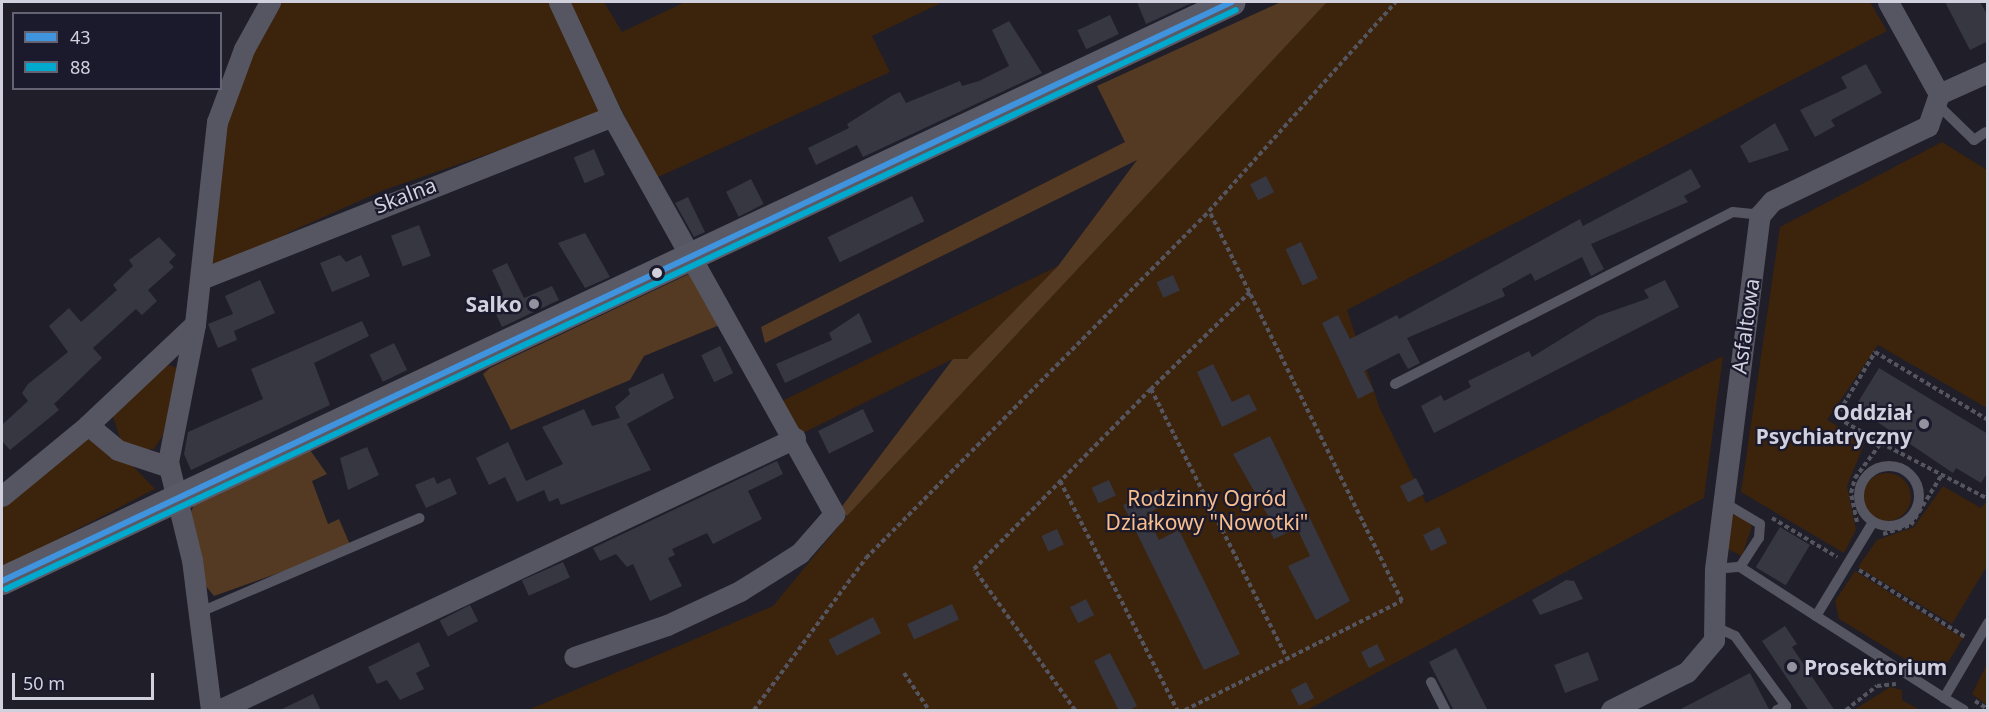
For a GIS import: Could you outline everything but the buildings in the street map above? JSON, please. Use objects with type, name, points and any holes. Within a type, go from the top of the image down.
[{"type":"street","points":[[211,711],[198,613],[169,467],[195,324],[217,122],[244,49],[270,2]]},
{"type":"street","points":[[559,2],[612,116],[689,257],[795,438],[834,514],[800,553],[740,591],[667,625],[573,657]]},
{"type":"street","points":[[2,581],[176,495],[1232,2]]},
{"type":"street","points":[[1888,2],[1938,98]]},
{"type":"street","points":[[1760,215],[1772,201],[1928,126],[1938,98],[1988,72]]},
{"type":"street","name":"Skalna","points":[[201,279],[612,116]]},
{"type":"street","name":"Asfaltowa","points":[[1718,628],[1716,569],[1760,215]]},
{"type":"street","points":[[2,496],[88,425],[195,324]]},
{"type":"street","points":[[88,425],[118,450],[169,467]]},
{"type":"street","points":[[219,711],[795,438]]},
{"type":"street","points":[[1611,711],[1687,672],[1714,640],[1718,628]]},
{"type":"lane","points":[[1938,98],[1974,140],[1986,132]]},
{"type":"lane","points":[[1395,384],[1733,212],[1760,215]]},
{"type":"lane","points":[[1877,468],[1905,470],[1917,484],[1915,512],[1892,526],[1873,522],[1858,498],[1863,480],[1877,468]]},
{"type":"lane","points":[[1723,502],[1760,524],[1760,538],[1740,567]]},
{"type":"lane","points":[[198,613],[420,518]]},
{"type":"lane","points":[[1816,616],[1873,522]]},
{"type":"lane","points":[[1716,569],[1740,567],[1964,711]]},
{"type":"lane","points":[[1944,698],[1988,623]]},
{"type":"lane","points":[[1718,628],[1735,636],[1784,709]]},
{"type":"lane","points":[[1431,682],[1445,711]]},
{"type":"path","points":[[754,711],[866,558],[1209,211],[1396,2]]},
{"type":"path","points":[[1185,711],[1402,601],[1209,211]]},
{"type":"path","points":[[1075,711],[975,569],[1150,389],[1250,292]]},
{"type":"path","points":[[1987,497],[1941,476],[1836,417],[1875,352],[1988,420]]},
{"type":"path","points":[[1150,389],[1288,660]]},
{"type":"path","points":[[1858,528],[1851,493],[1881,443]]},
{"type":"path","points":[[1873,540],[1911,525],[1941,476]]},
{"type":"path","points":[[1060,481],[1178,711]]},
{"type":"path","points":[[1763,513],[1842,560],[1846,553]]},
{"type":"path","points":[[1849,576],[1859,559]]},
{"type":"path","points":[[1854,567],[1959,633]]},
{"type":"path","points":[[904,673],[929,711]]},
{"type":"path","points":[[1955,682],[1988,709]]},
{"type":"path","points":[[1846,711],[1877,686],[1898,685]]},
{"type":"green space","points":[[278,2],[552,2],[604,114],[384,190],[290,232],[204,282],[224,116]]},
{"type":"green space","points":[[567,2],[604,2],[622,32],[685,2],[943,2],[872,36],[890,72],[656,178]]},
{"type":"green space","name":"Rodzinny Ogród Działkowy \"Nowotki\"","points":[[1327,2],[1870,2],[1887,31],[1347,310],[1380,409],[1426,503],[1723,356],[1704,498],[1307,710],[528,710],[773,606],[847,516]]},
{"type":"green space","points":[[1942,142],[1987,170],[1987,408],[1878,345],[1827,420],[1865,442],[1847,486],[1856,530],[1844,553],[1741,492],[1780,227]]},
{"type":"green space","points":[[1058,266],[967,359],[953,359],[801,434],[780,402]]},
{"type":"green space","points":[[166,364],[177,368],[165,432],[154,449],[137,450],[121,441],[112,414]]},
{"type":"green space","points":[[92,437],[127,460],[155,489],[2,568],[2,504],[78,440]]},
{"type":"green space","points":[[1882,473],[1892,473],[1904,480],[1911,492],[1911,502],[1904,514],[1892,521],[1882,521],[1867,510],[1863,502],[1863,492],[1874,477]]},
{"type":"green space","points":[[1943,486],[1981,508],[1987,501],[1987,566],[1952,624],[1858,567],[1877,540],[1914,527]]},
{"type":"green space","points":[[1734,511],[1752,526],[1742,556],[1726,548],[1729,514]]},
{"type":"green space","points":[[1855,571],[1963,638],[1945,667],[1928,673],[1839,619],[1835,601]]},
{"type":"green space","points":[[1987,664],[1987,705],[1972,694]]},
{"type":"green space","points":[[1890,687],[1902,690],[1902,700],[1920,710],[1854,710]]},
{"type":"shaded area","points":[[1281,2],[1327,2],[847,516],[840,509],[953,359],[967,359],[1058,266],[1137,160],[765,343],[761,327],[1125,142],[1097,86]]},
{"type":"shaded area","points":[[691,273],[722,324],[644,356],[630,380],[511,430],[483,374],[490,368]]},
{"type":"shaded area","points":[[310,450],[327,474],[312,481],[328,524],[339,519],[351,547],[214,596],[205,585],[190,514],[197,498]]},
{"type":"transit line","name":"43","points":[[2,581],[1232,2]]},
{"type":"transit line","name":"88","points":[[6,589],[1236,10]]},
{"type":"place","name":"Salko","points":[[534,304]]},
{"type":"place","name":"Oddział Psychiatryczny","points":[[1924,424]]},
{"type":"place","name":"Prosektorium","points":[[1792,667]]}]
